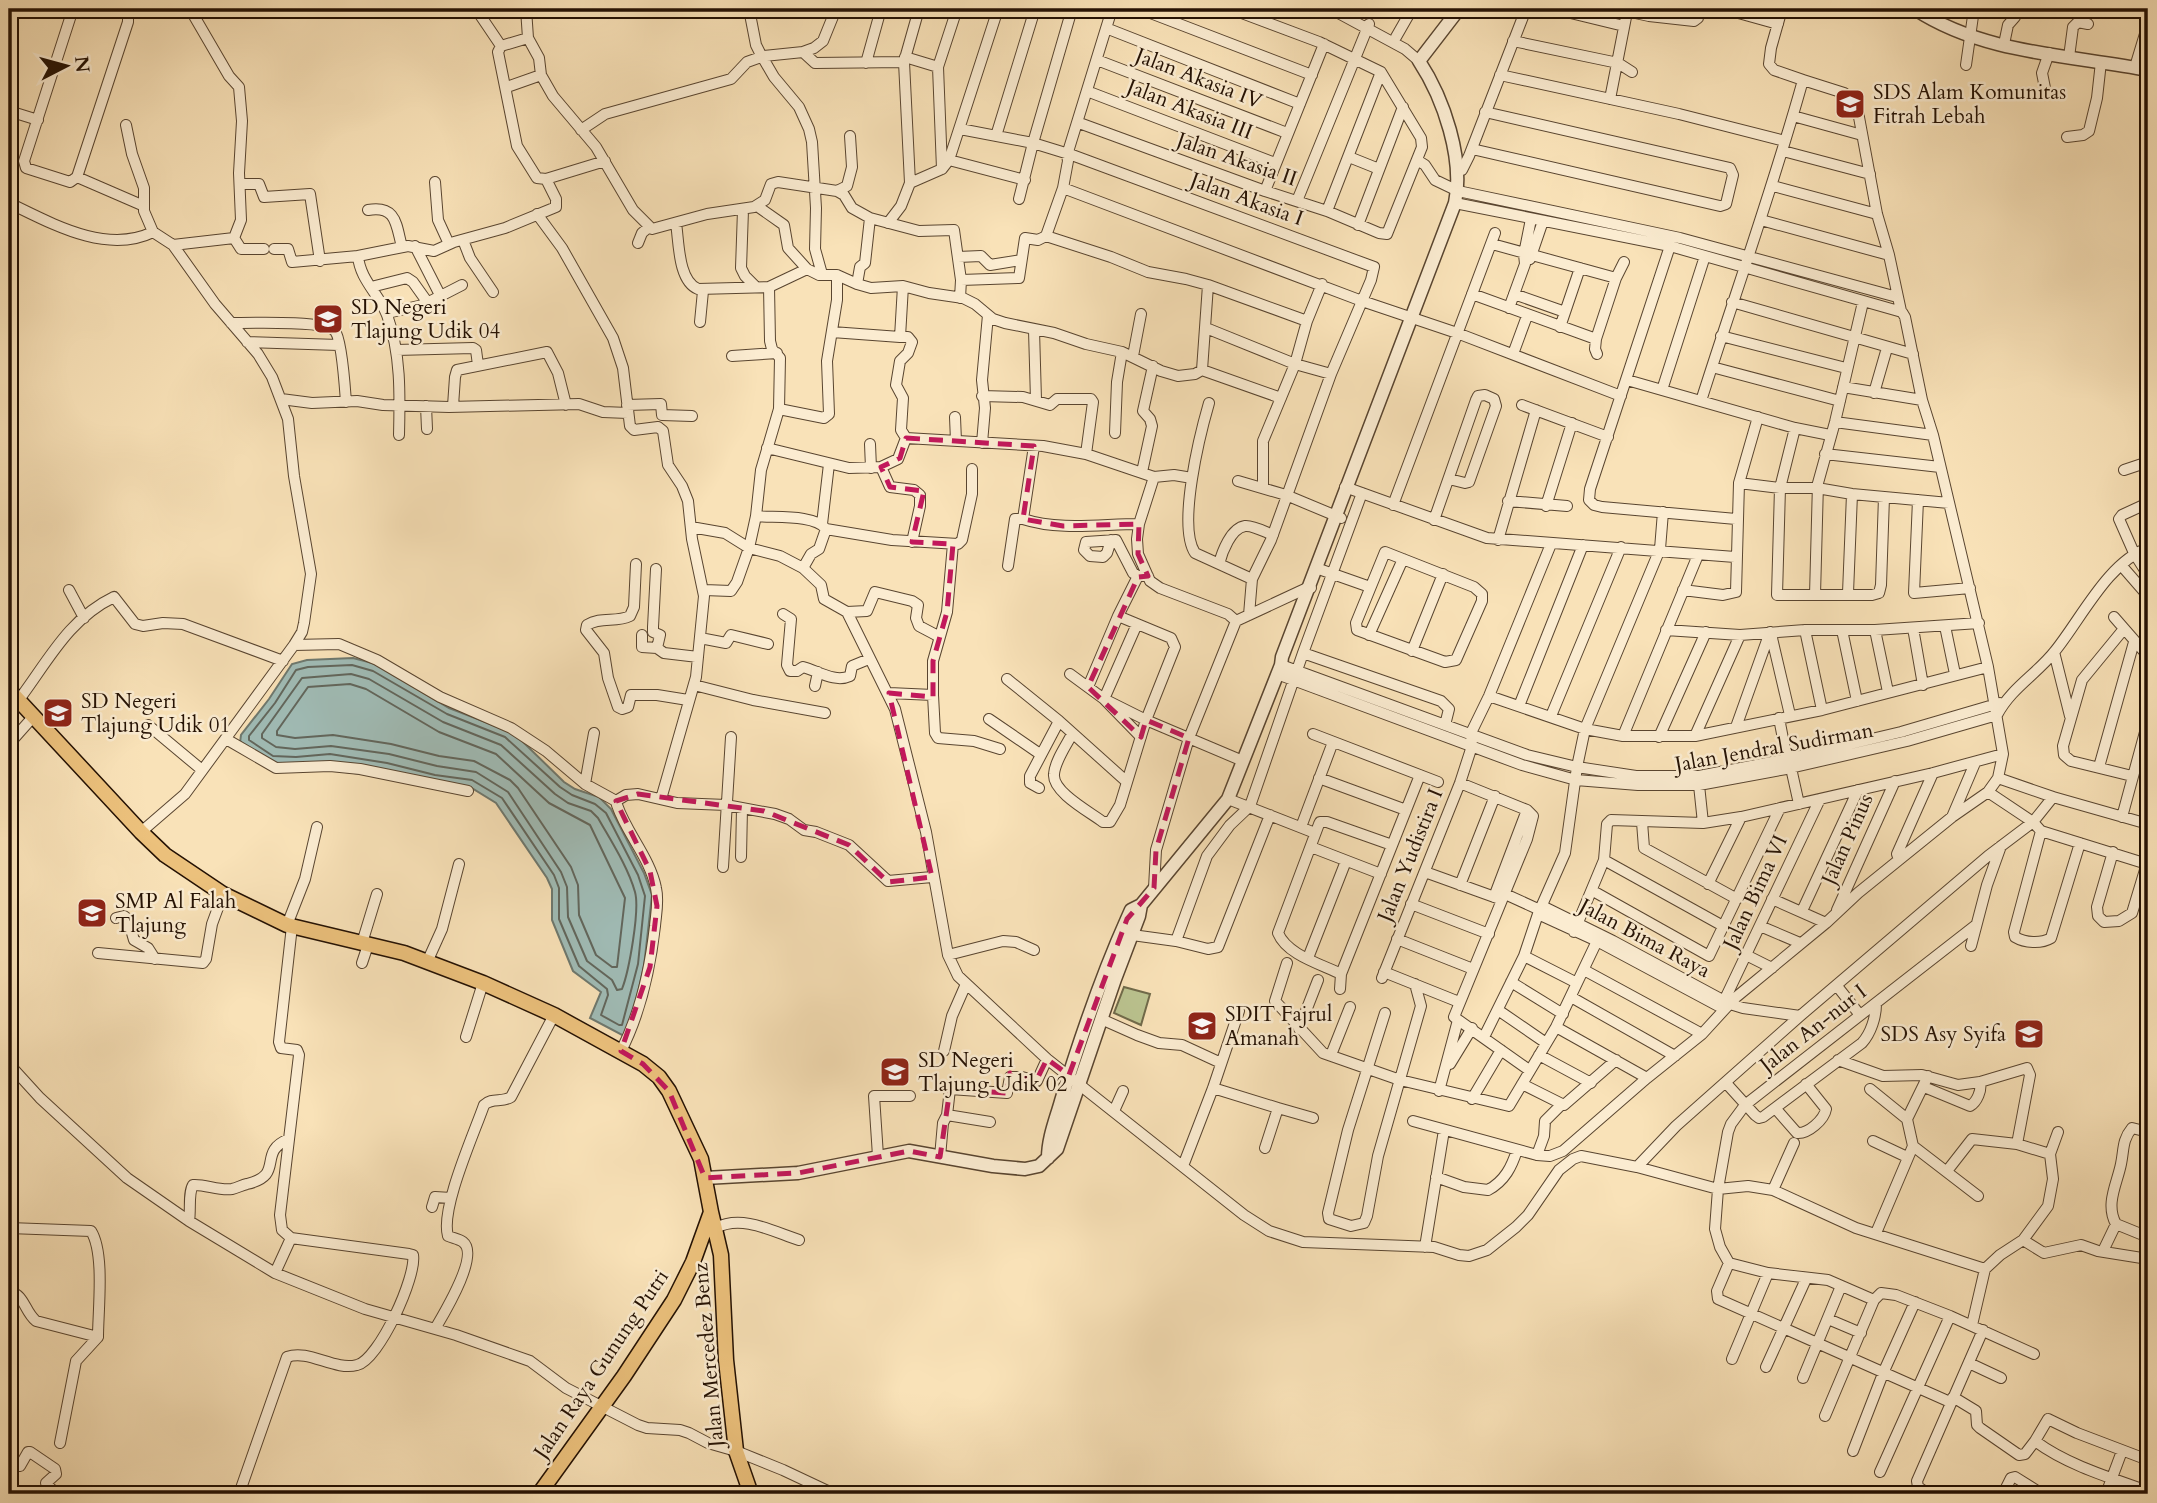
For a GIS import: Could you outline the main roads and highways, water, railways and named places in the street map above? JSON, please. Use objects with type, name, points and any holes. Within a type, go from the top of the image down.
[{"type":"main road","name":"Jalan Raya Gunung Putri","points":[[14,696],[165,855],[223,894],[290,926],[428,960],[483,983],[554,1015],[621,1051],[659,1077],[669,1091],[701,1159],[711,1212],[693,1262],[674,1300],[539,1494]]},
{"type":"main road","name":"Jalan Mercedez Benz","points":[[711,1212],[721,1255],[726,1360],[736,1451],[751,1494]]},
{"type":"water","points":[[353,658],[376,664],[449,708],[509,731],[564,782],[575,789],[599,797],[611,809],[644,873],[652,895],[644,966],[630,1028],[624,1036],[590,1018],[601,992],[573,971],[552,920],[552,889],[547,878],[496,803],[470,787],[271,763],[240,743],[241,735],[292,664],[307,660]]},
{"type":"place","name":"SDS Alam Komunitas Fitrah Lebah","points":[[1850,104]]},
{"type":"place","name":"SD Negeri Tlajung Udik 04","points":[[328,319]]},
{"type":"place","name":"SD Negeri Tlajung Udik 01","points":[[58,713]]},
{"type":"place","name":"SMP Al Falah Tlajung","points":[[92,913]]},
{"type":"place","name":"SDIT Fajrul Amanah","points":[[1202,1026]]},
{"type":"place","name":"SDS Asy Syifa","points":[[2029,1034]]},
{"type":"place","name":"SD Negeri Tlajung Udik 02","points":[[895,1072]]}]
